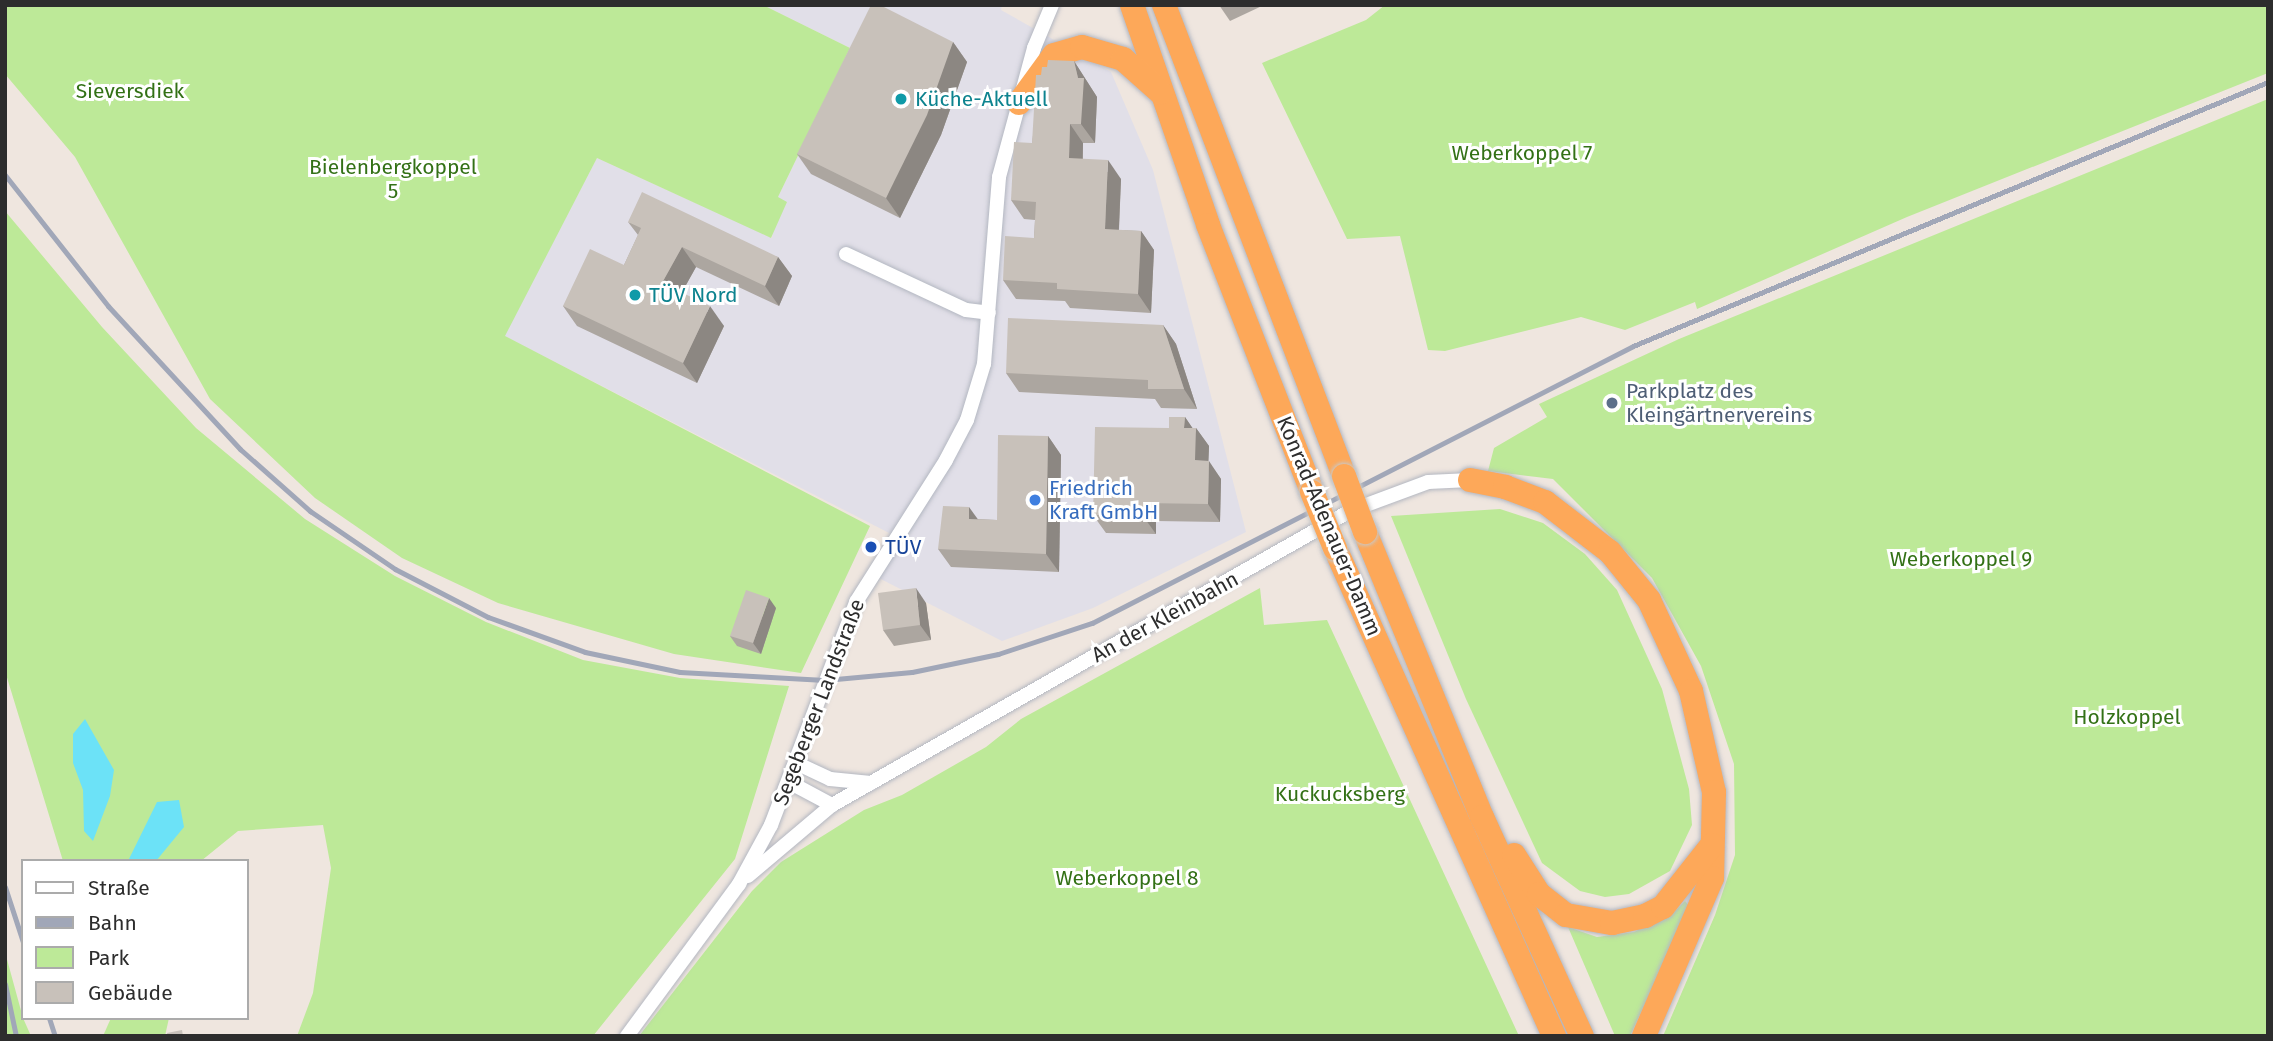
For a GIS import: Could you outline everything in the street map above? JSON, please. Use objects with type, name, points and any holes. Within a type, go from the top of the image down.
[{"type":"highway","name":"Konrad-Adenauer-Damm","points":[[1132,5],[1162,94],[1312,492],[1554,1036]]},
{"type":"highway","name":"Konrad-Adenauer-Damm","points":[[1165,7],[1365,532],[1482,817],[1582,1036]]},
{"type":"highway","points":[[1019,103],[1054,55],[1082,47],[1123,59],[1162,94]]},
{"type":"highway","points":[[1470,480],[1525,493],[1566,515],[1610,552],[1649,600],[1680,662],[1703,728],[1716,810],[1709,892],[1672,964],[1644,1036]]},
{"type":"highway","points":[[1482,817],[1539,894],[1566,915],[1600,923],[1629,921],[1663,907],[1712,845]]},
{"type":"street","name":"Segeberger Landstraße","points":[[627,1036],[740,884],[789,782],[856,602],[946,460],[967,420],[984,364],[999,177],[1019,103],[1052,5]]},
{"type":"street","points":[[846,254],[966,310],[989,313]]},
{"type":"street","name":"An der Kleinbahn","points":[[740,884],[832,805],[1350,511],[1428,482],[1470,480]]},
{"type":"street","points":[[796,763],[830,779],[871,783]]},
{"type":"street","points":[[789,782],[832,805]]},
{"type":"shaded area","points":[[763,5],[1002,5],[1001,10],[1111,72],[1153,170],[1246,532],[1093,608],[1002,641],[871,574],[895,536],[504,336],[597,158],[772,238],[778,197],[850,48]]},
{"type":"green space","name":"Bielenbergkoppel 5","points":[[5,5],[763,5],[850,48],[778,197],[787,202],[771,238],[597,158],[505,336],[870,526],[801,673],[674,654],[498,603],[402,558],[315,498],[210,399],[75,157],[5,74]]},
{"type":"green space","name":"Weberkoppel 7","points":[[1385,5],[2268,5],[2268,73],[1907,217],[1697,309],[1695,302],[1625,330],[1581,317],[1445,351],[1428,350],[1400,236],[1347,239],[1262,63],[1366,20]]},
{"type":"green space","points":[[2268,99],[2268,1036],[1663,1036],[1715,915],[1735,855],[1734,764],[1701,666],[1652,578],[1553,479],[1488,471],[1494,448],[1547,417],[1539,404],[1679,339]]},
{"type":"green space","points":[[5,211],[102,327],[196,428],[305,519],[395,576],[486,622],[583,660],[680,678],[789,686],[735,859],[593,1036],[297,1036],[313,993],[331,868],[323,825],[238,831],[203,859],[62,859],[5,671]]},
{"type":"green space","points":[[1500,509],[1543,523],[1585,554],[1617,590],[1662,689],[1689,789],[1692,825],[1670,871],[1629,894],[1605,897],[1580,891],[1542,863],[1466,699],[1391,516]]},
{"type":"green space","name":"Weberkoppel 8","points":[[1260,588],[1264,625],[1327,620],[1519,1036],[639,1036],[752,891],[781,862],[864,810],[902,795],[986,747],[1021,719]]},
{"type":"green space","points":[[1685,901],[1690,907],[1630,1036],[1615,1036],[1568,927],[1597,937],[1634,932],[1673,913]]},
{"type":"green space","points":[[5,952],[21,1011],[21,1020],[24,1020],[31,1036],[5,1036]]},
{"type":"green space","points":[[110,1020],[169,1020],[165,1036],[103,1036]]},
{"type":"water","points":[[85,719],[114,770],[110,796],[93,841],[84,831],[83,790],[73,763],[73,734]]},
{"type":"water","points":[[179,800],[184,827],[158,859],[129,859],[157,802]]},
{"type":"building","name":"Küche-Aktuell","points":[[871,5],[880,5],[953,42],[927,115],[886,198],[797,154]]},
{"type":"building","points":[[1048,60],[1074,61],[1078,78],[1084,78],[1081,124],[1070,124],[1069,158],[1108,160],[1105,229],[1141,231],[1138,294],[1057,289],[1057,283],[1003,280],[1005,236],[1034,238],[1036,202],[1011,200],[1014,142],[1032,143],[1036,75],[1041,75],[1042,67],[1047,67]]},
{"type":"building","name":"TÜV Nord","points":[[642,192],[778,257],[765,286],[682,247],[662,283],[710,306],[683,363],[563,306],[590,249],[624,265],[641,228],[628,222]]},
{"type":"building","points":[[1008,318],[1163,325],[1184,389],[1148,389],[1148,380],[1006,373]]},
{"type":"building","points":[[1169,417],[1185,417],[1184,428],[1196,428],[1195,460],[1209,461],[1208,504],[1143,503],[1143,516],[1093,515],[1095,427],[1169,428]]},
{"type":"building","points":[[998,435],[1048,436],[1046,554],[938,549],[943,506],[969,507],[969,519],[997,520]]},
{"type":"building","points":[[916,588],[920,625],[883,630],[878,593]]},
{"type":"building","points":[[746,590],[769,598],[753,643],[730,636]]},
{"type":"building","points":[[182,1030],[183,1036],[168,1036],[167,1033]]},
{"type":"railway","points":[[5,175],[108,306],[240,449],[310,511],[395,569],[488,617],[585,652],[680,672],[825,680],[912,672],[998,654],[1092,623],[1633,346],[2268,82]]},
{"type":"railway","points":[[5,887],[21,936]]},
{"type":"railway","points":[[5,984],[16,1036]]},
{"type":"railway","points":[[50,1020],[55,1036]]},
{"type":"place","name":"Küche-Aktuell","points":[[901,99]]},
{"type":"place","name":"TÜV Nord","points":[[635,295]]},
{"type":"place","name":"Parkplatz des Kleingärtnervereins","points":[[1612,403]]},
{"type":"place","name":"Friedrich Kraft GmbH","points":[[1035,500]]},
{"type":"place","name":"TÜV","points":[[871,547]]},
{"type":"park label","name":"Sieversdiek","points":[[130,91]]},
{"type":"park label","name":"Weberkoppel 9","points":[[1961,559]]},
{"type":"park label","name":"Holzkoppel","points":[[2127,717]]},
{"type":"park label","name":"Kuckucksberg","points":[[1340,794]]}]
